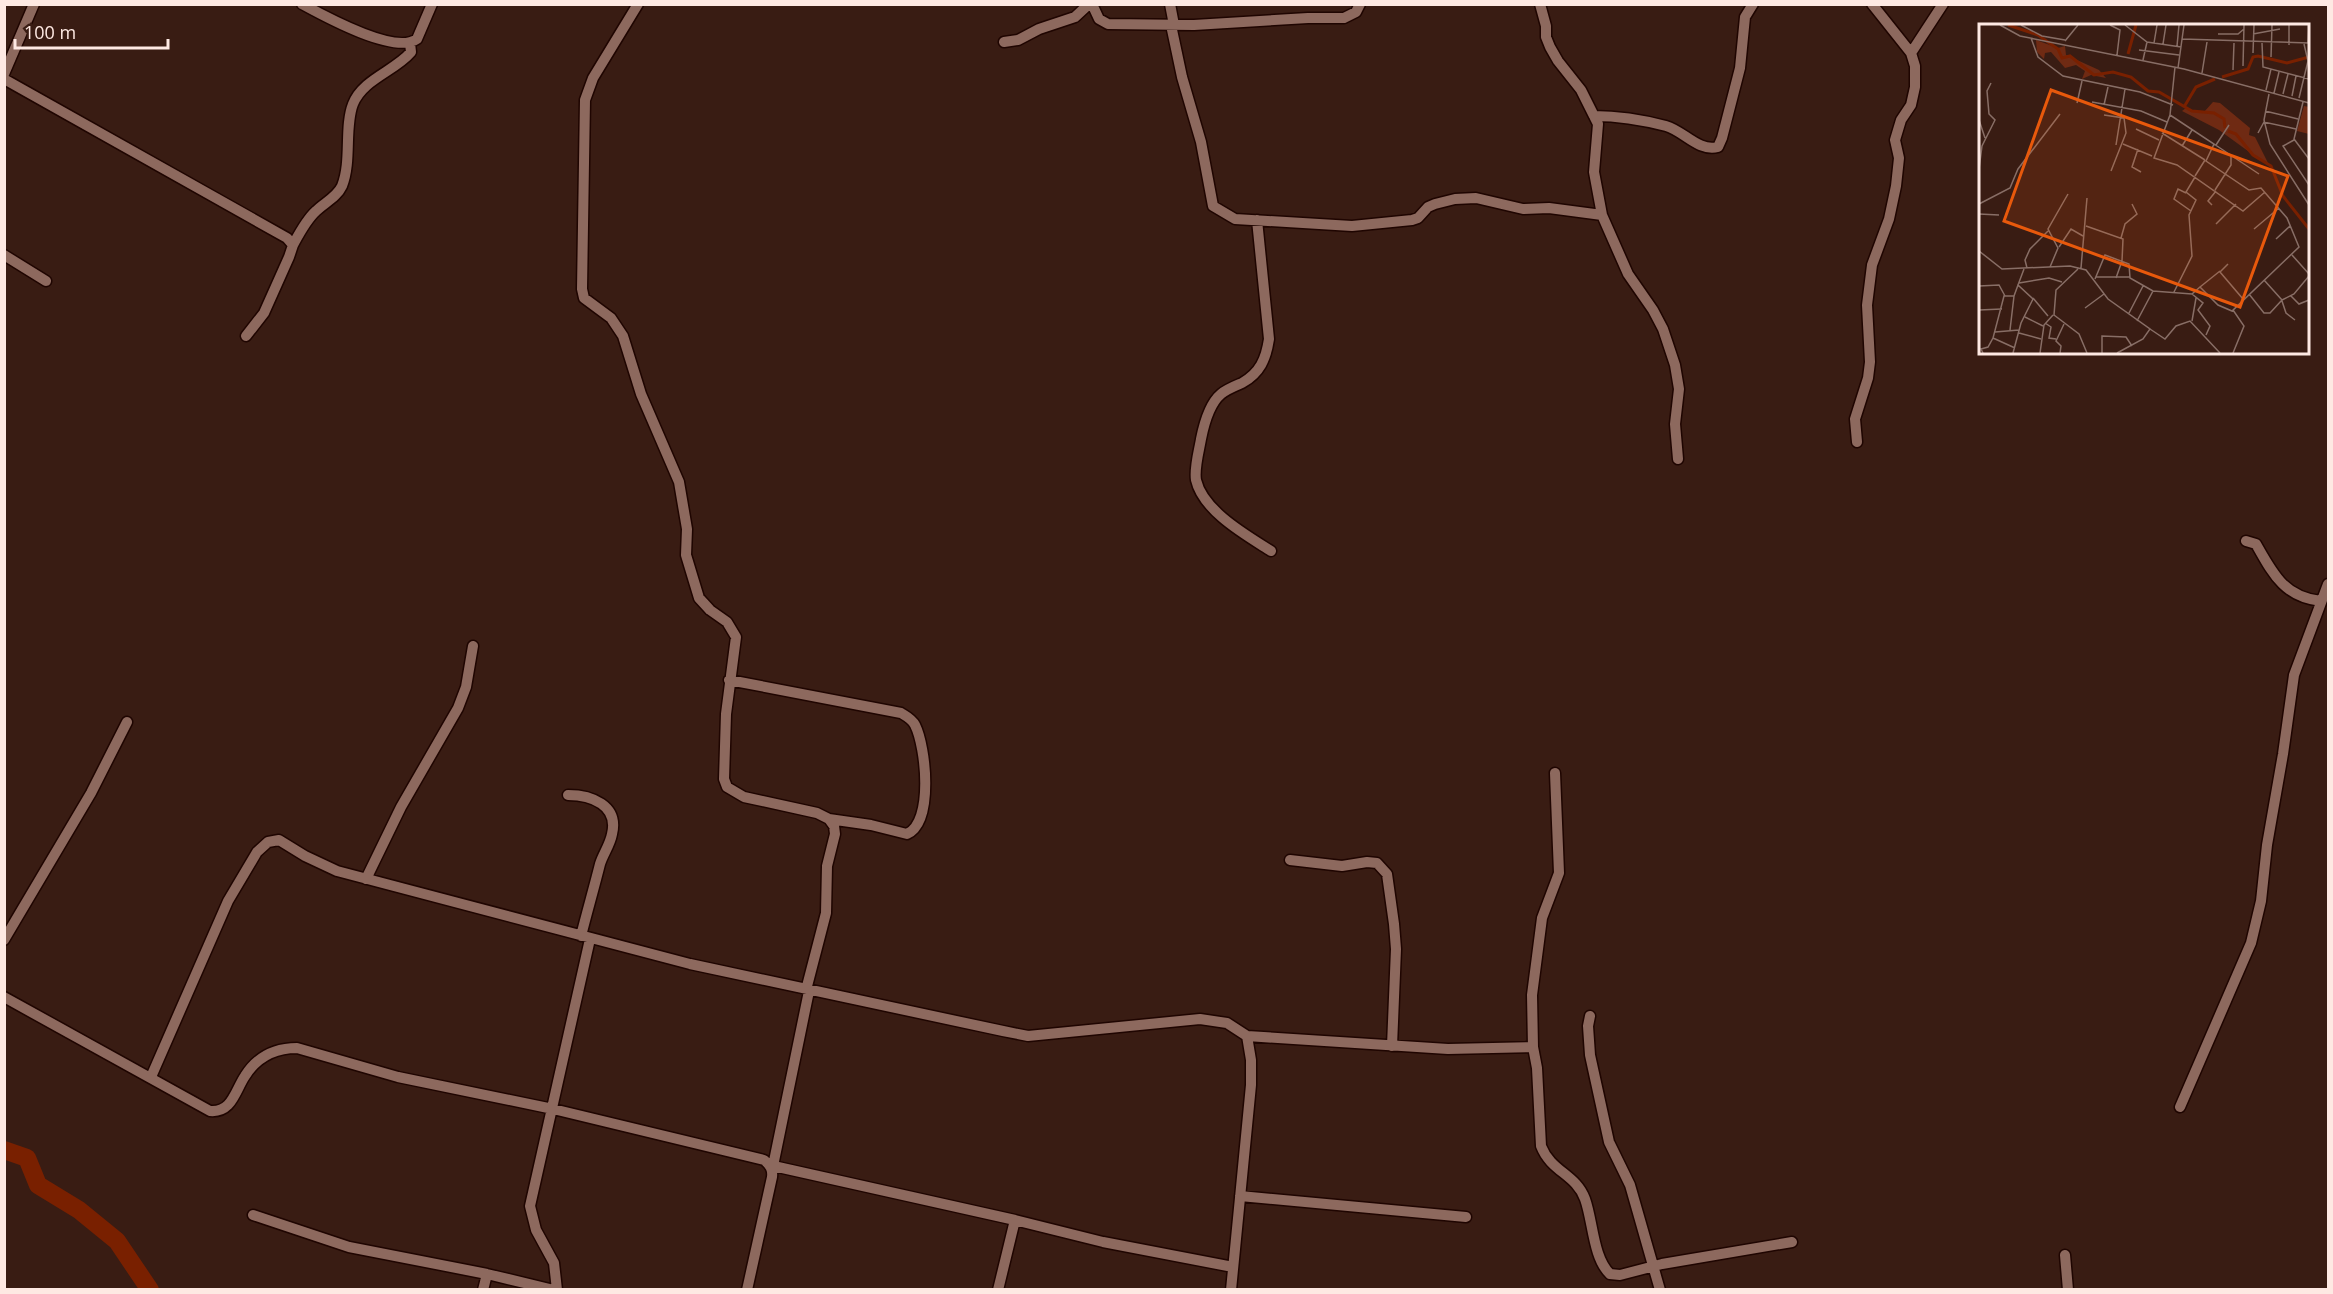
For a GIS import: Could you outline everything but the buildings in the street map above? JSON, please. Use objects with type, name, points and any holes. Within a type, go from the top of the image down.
[{"type":"street","points":[[34,4],[4,76],[287,238],[292,245]]},
{"type":"street","points":[[302,4],[341,25],[380,39],[410,43],[419,36],[432,4]]},
{"type":"street","points":[[638,4],[593,78],[585,100],[581,280],[584,298],[611,318],[623,336],[641,394],[679,482],[687,529],[686,555],[696,590],[705,605],[727,622],[736,637],[726,714],[724,779],[727,788],[744,797],[817,813],[828,819],[834,826],[835,834],[827,866],[826,913],[807,990],[771,1165],[773,1172],[747,1290]]},
{"type":"street","points":[[1004,42],[1018,40],[1039,29],[1075,16],[1091,4],[1099,19],[1108,24],[1172,25],[1344,18],[1356,12],[1360,4]]},
{"type":"street","points":[[1170,4],[1182,77],[1201,142],[1212,206],[1235,219],[1352,226],[1412,220],[1435,204],[1455,199],[1476,198],[1523,209],[1550,208],[1602,215]]},
{"type":"street","points":[[1540,4],[1546,26],[1546,37],[1558,62],[1581,90],[1598,124],[1594,172],[1602,215],[1628,274],[1653,310],[1663,330],[1672,356],[1679,389],[1675,424],[1678,459]]},
{"type":"street","points":[[1594,116],[1609,116],[1665,126],[1709,148],[1718,147],[1740,68],[1745,17],[1754,4]]},
{"type":"street","points":[[1857,442],[1856,419],[1868,378],[1870,362],[1867,305],[1872,265],[1889,219],[1896,186],[1899,158],[1896,140],[1898,130],[1901,120],[1911,105],[1915,87],[1915,66],[1911,53],[1872,4]]},
{"type":"street","points":[[1911,53],[1943,4]]},
{"type":"street","points":[[246,336],[264,313],[292,245],[314,212],[341,189],[347,162],[353,104],[372,82],[411,52],[410,43]]},
{"type":"street","points":[[1257,220],[1269,339],[1267,353],[1259,370],[1253,376],[1221,394],[1214,404],[1205,422],[1195,478],[1199,489],[1220,515],[1271,551]]},
{"type":"street","points":[[4,255],[46,281]]},
{"type":"street","points":[[2246,541],[2256,544],[2268,566],[2286,589],[2310,600],[2321,601]]},
{"type":"street","points":[[2180,1107],[2251,944],[2261,901],[2267,845],[2294,675],[2328,584]]},
{"type":"street","points":[[366,879],[401,807],[458,708],[466,687],[473,646]]},
{"type":"street","points":[[729,680],[901,713],[915,725],[926,788],[920,822],[916,829],[907,834],[862,823],[828,819]]},
{"type":"street","points":[[4,940],[91,793],[127,722]]},
{"type":"street","points":[[1555,773],[1559,873],[1542,918],[1532,995],[1533,1047],[1537,1068],[1541,1146],[1545,1157],[1580,1189],[1601,1262],[1610,1274],[1620,1275],[1653,1266],[1792,1242]]},
{"type":"street","points":[[253,1215],[349,1247],[555,1290],[554,1263],[534,1224],[530,1206],[553,1109],[602,858],[612,834],[613,824],[611,815],[598,801],[585,795],[568,795]]},
{"type":"street","points":[[151,1077],[228,901],[262,846],[279,840],[327,866],[366,879],[586,937],[690,964],[1028,1036],[1200,1019],[1227,1023],[1247,1035],[1448,1049],[1533,1047]]},
{"type":"street","points":[[1290,860],[1342,866],[1367,862],[1377,863],[1387,874],[1396,949],[1392,1046]]},
{"type":"street","points":[[4,997],[195,1103],[216,1111],[231,1103],[245,1076],[270,1052],[283,1048],[297,1048],[398,1077],[553,1109],[764,1160],[771,1165],[1103,1242],[1233,1267]]},
{"type":"street","points":[[1590,1016],[1588,1026],[1590,1055],[1609,1142],[1630,1185],[1660,1290]]},
{"type":"street","points":[[1231,1290],[1251,1085],[1251,1060],[1247,1035]]},
{"type":"street","points":[[1240,1196],[1466,1217]]},
{"type":"street","points":[[998,1290],[1015,1220]]},
{"type":"street","points":[[2065,1255],[2068,1290]]},
{"type":"street","points":[[483,1290],[487,1274]]},
{"type":"waterway","points":[[4,1150],[27,1158],[38,1185],[79,1210],[117,1241],[150,1290]]}]
